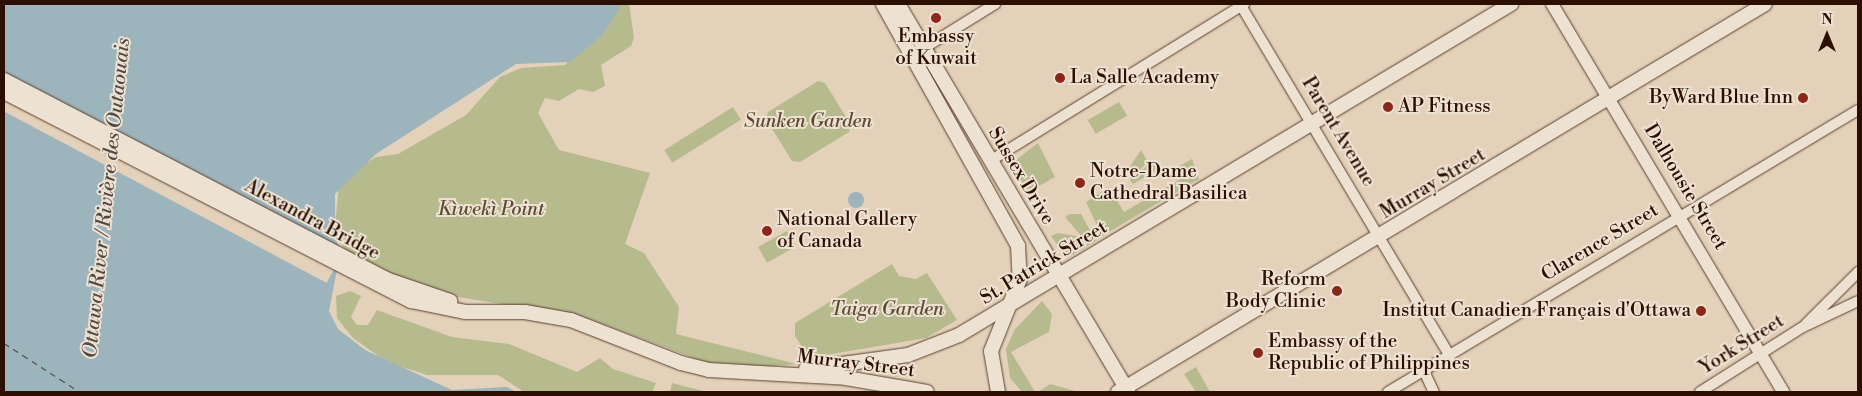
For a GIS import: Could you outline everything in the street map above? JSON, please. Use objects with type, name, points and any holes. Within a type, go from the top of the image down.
[{"type":"main road","name":"Sussex Drive","points":[[882,4],[1018,246],[1021,270],[1011,305],[991,351],[998,392]]},
{"type":"main road","name":"Sussex Drive","points":[[898,4],[1124,391]]},
{"type":"main road","name":"St. Patrick Street","points":[[781,373],[916,353],[948,341],[1058,277],[1511,4]]},
{"type":"main road","name":"Murray Street","points":[[1124,391],[1765,4]]},
{"type":"main road","name":"Alexandra Bridge","points":[[4,80],[112,136],[370,278],[431,296],[503,311],[571,320],[694,367],[781,373]]},
{"type":"main road","points":[[4,92],[370,278]]},
{"type":"main road","name":"Murray Street","points":[[781,373],[852,379],[927,392]]},
{"type":"street","points":[[924,48],[995,4]]},
{"type":"street","points":[[990,161],[1241,4]]},
{"type":"street","name":"Parent Avenue","points":[[1241,4],[1313,122],[1450,356]]},
{"type":"street","name":"Dalhousie Street","points":[[1552,4],[1611,98],[1783,392]]},
{"type":"street","name":"Clarence Street","points":[[1388,392],[1680,215],[1858,110]]},
{"type":"street","name":"York Street","points":[[1803,327],[1858,272]]},
{"type":"street","name":"York Street","points":[[1700,392],[1803,327],[1858,301]]},
{"type":"street","points":[[1424,371],[1434,392]]},
{"type":"green space","name":"Kìwekì Point","points":[[615,4],[629,4],[634,38],[631,46],[601,65],[605,86],[593,92],[579,89],[559,101],[545,98],[538,113],[559,150],[650,173],[625,244],[644,253],[679,307],[676,334],[797,364],[751,368],[710,364],[586,318],[428,292],[345,252],[335,225],[339,186],[355,170],[376,157],[398,154],[466,115],[500,77],[521,68],[565,65]]},
{"type":"green space","name":"Sunken Garden","points":[[818,81],[825,83],[851,125],[849,132],[800,162],[792,161],[766,119],[768,112]]},
{"type":"green space","points":[[1119,102],[1127,116],[1096,134],[1088,120]]},
{"type":"green space","points":[[733,107],[741,120],[672,163],[664,150]]},
{"type":"green space","points":[[1038,143],[1055,177],[1032,190],[1023,188],[1009,165]]},
{"type":"green space","points":[[1141,150],[1148,162],[1132,177],[1127,171]]},
{"type":"green space","points":[[1192,159],[1199,179],[1102,236],[1086,202],[1109,187],[1124,212],[1182,178],[1176,168]]},
{"type":"green space","points":[[1152,162],[1157,170],[1133,184],[1130,180]]},
{"type":"green space","points":[[1070,214],[1081,214],[1096,241],[1067,258],[1051,236],[1058,233],[1082,237],[1065,217]]},
{"type":"green space","points":[[787,231],[796,247],[767,263],[758,247]]},
{"type":"green space","name":"Taiga Garden","points":[[892,264],[899,276],[916,279],[927,273],[957,320],[926,338],[809,358],[795,336],[795,323]]},
{"type":"green space","points":[[350,291],[361,296],[351,317],[357,325],[368,325],[377,310],[452,337],[509,344],[577,372],[600,358],[613,369],[656,383],[652,392],[524,392],[498,375],[427,375],[387,362],[353,338],[337,318],[336,296]]},
{"type":"green space","points":[[1042,301],[1052,314],[1049,332],[1011,352],[1035,392],[1022,392],[1010,378],[1006,349],[1015,329]]},
{"type":"green space","points":[[1196,367],[1210,392],[1196,392],[1184,374]]},
{"type":"green space","points":[[672,383],[707,392],[670,392]]},
{"type":"green space","points":[[1050,384],[1079,392],[1038,392]]},
{"type":"water","name":"Ottawa River / Rivière des Outaouais","points":[[4,4],[622,4],[602,35],[570,62],[516,64],[376,154],[335,194],[335,239],[341,249],[329,311],[338,329],[365,350],[452,390],[507,387],[516,392],[4,392]]},
{"type":"water","points":[[853,192],[859,192],[864,197],[862,206],[853,208],[848,203],[848,197]]},
{"type":"pier","points":[[4,74],[342,254],[327,283],[4,111]]},
{"type":"ferry route","points":[[4,343],[80,392]]},
{"type":"place","name":"Embassy of Kuwait","points":[[936,18]]},
{"type":"place","name":"La Salle Academy","points":[[1060,78]]},
{"type":"place","name":"ByWard Blue Inn","points":[[1803,98]]},
{"type":"place","name":"AP Fitness","points":[[1388,107]]},
{"type":"place","name":"Notre-Dame Cathedral Basilica","points":[[1080,183]]},
{"type":"place","name":"National Gallery of Canada","points":[[767,231]]},
{"type":"place","name":"Reform Body Clinic","points":[[1337,291]]},
{"type":"place","name":"Institut Canadien Français d'Ottawa","points":[[1701,311]]},
{"type":"place","name":"Embassy of the Republic of Philippines","points":[[1258,353]]}]
